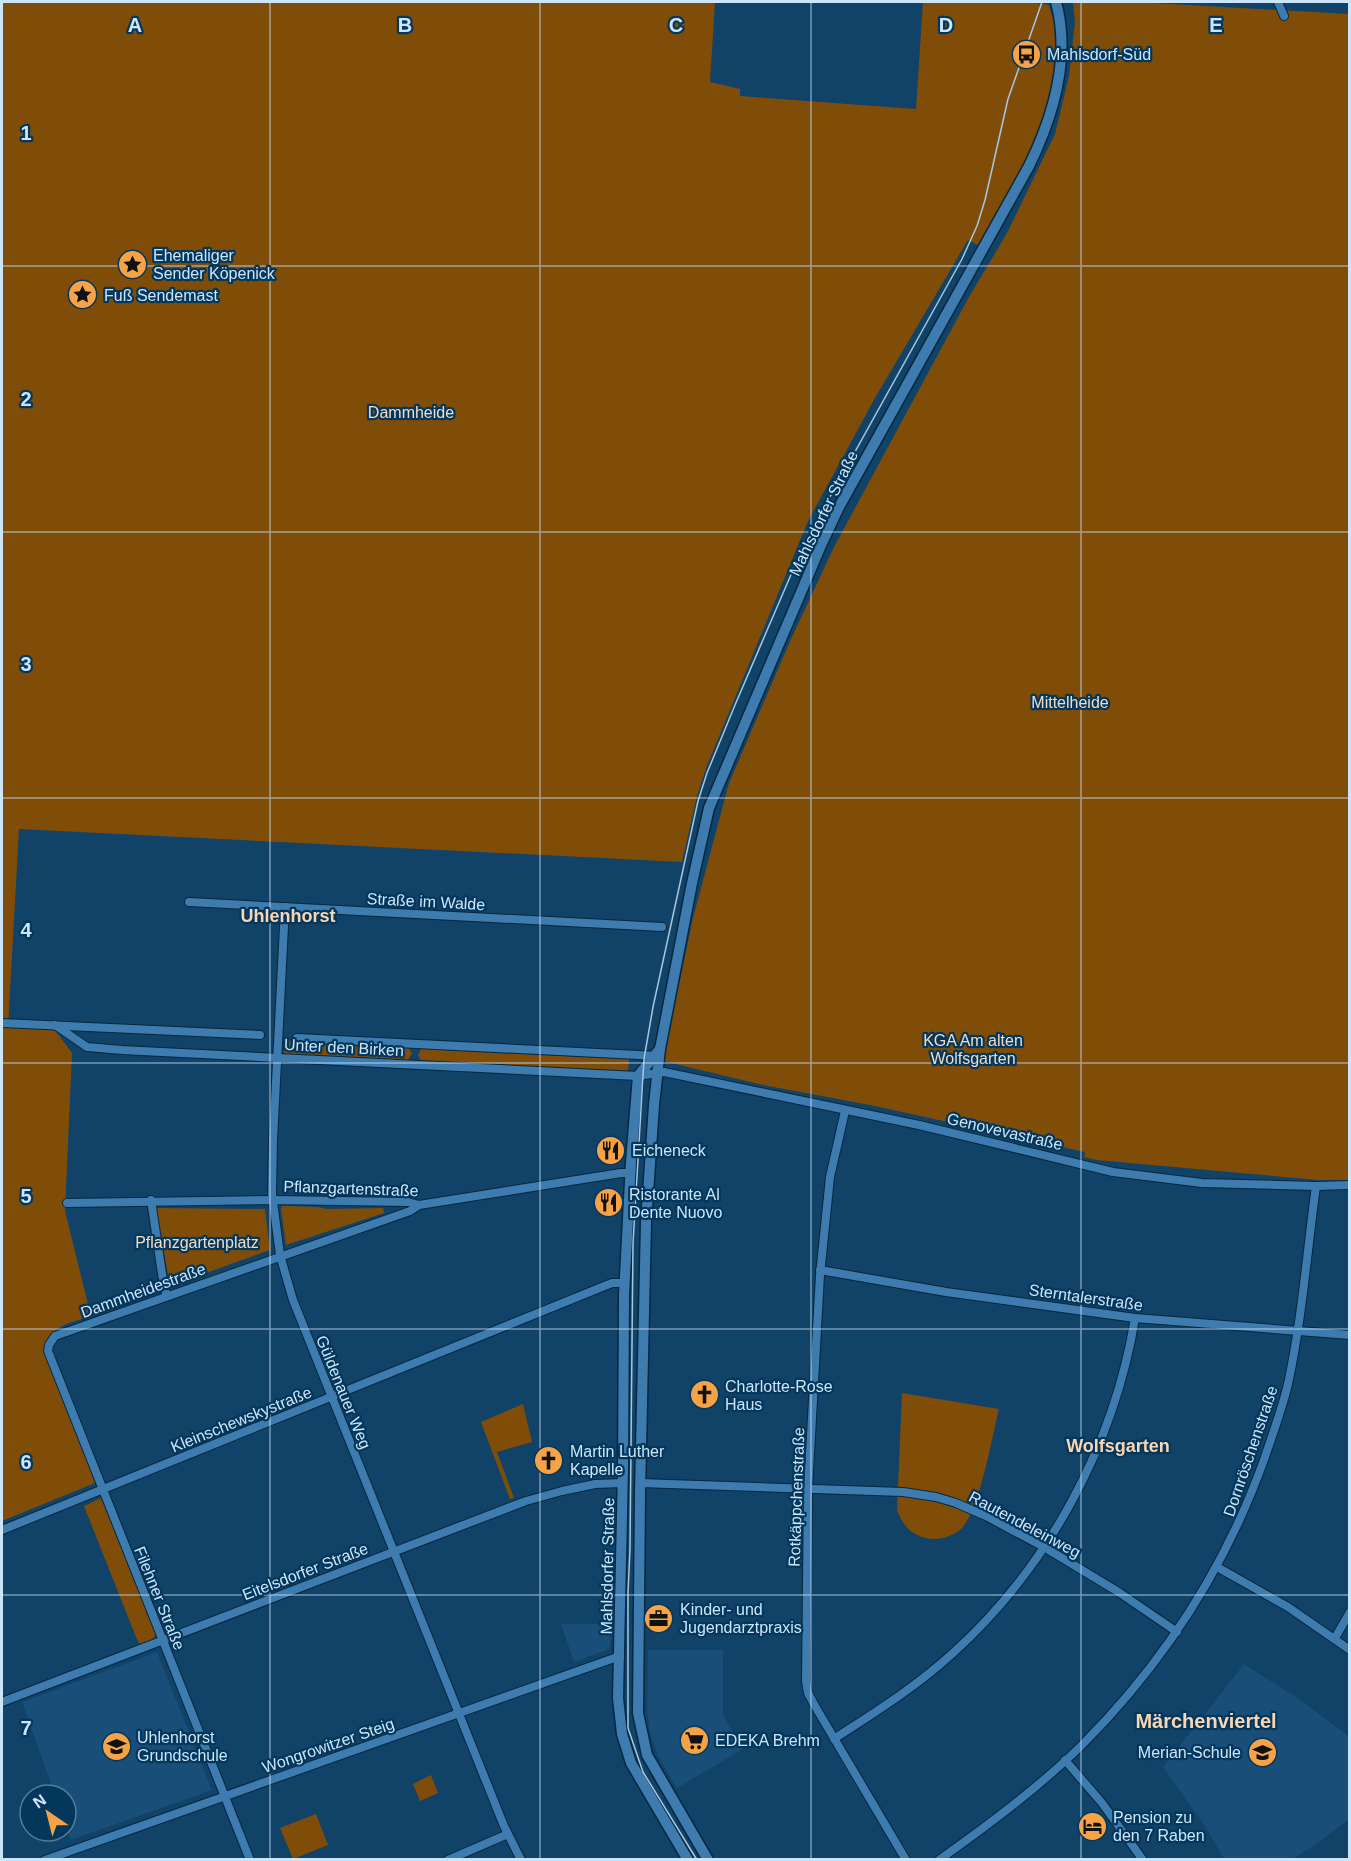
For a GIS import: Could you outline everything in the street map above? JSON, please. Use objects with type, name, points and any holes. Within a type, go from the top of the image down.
[{"type":"main road","name":"Mahlsdorfer Straße","points":[[708,1860],[647,1755],[638,1713],[646,1222],[658,1054],[702,833],[719,781],[822,543],[840,507],[1029,166],[1043,136],[1060,75],[1062,50],[1056,2]]},
{"type":"main road","name":"Mahlsdorfer Straße","points":[[658,1054],[638,1076],[624,1283],[623,1483],[618,1698],[626,1750],[638,1776],[688,1860]]},
{"type":"main road","points":[[623,1483],[640,1483]]},
{"type":"main road","points":[[620,1656],[638,1656]]},
{"type":"street","points":[[1278,2],[1284,16]]},
{"type":"street","name":"Straße im Walde","points":[[189,902],[662,927]]},
{"type":"street","name":"Güldenauer Weg","points":[[285,907],[273,1200],[280,1255],[293,1300],[331,1397],[508,1834],[521,1860]]},
{"type":"street","name":"Unter den Birken","points":[[2,1023],[260,1035]]},
{"type":"street","name":"Unter den Birken","points":[[55,1025],[87,1047],[638,1076],[657,1073]]},
{"type":"street","name":"Unter den Birken","points":[[297,1038],[658,1054]]},
{"type":"street","name":"Genovevastraße","points":[[657,1073],[663,1072],[919,1125],[1113,1172],[1202,1183],[1350,1185]]},
{"type":"street","name":"Rotkäppchenstraße","points":[[845,1111],[830,1177],[820,1270],[808,1489],[806,1681],[808,1693],[906,1860]]},
{"type":"street","name":"Pflanzgartenstraße","points":[[67,1203],[273,1200],[408,1202],[419,1205],[631,1173]]},
{"type":"street","name":"Dornröschenstraße","points":[[939,1860],[1017,1801],[1065,1760],[1123,1701],[1177,1632],[1217,1567],[1251,1495],[1272,1438],[1287,1385],[1297,1332],[1316,1186]]},
{"type":"street","points":[[151,1200],[167,1296]]},
{"type":"street","name":"Dammheidestraße","points":[[49,1345],[55,1336],[410,1211],[419,1205]]},
{"type":"street","name":"Sterntalerstraße","points":[[820,1270],[946,1292],[1135,1318],[1350,1335]]},
{"type":"street","name":"Kleinschewskystraße","points":[[2,1530],[612,1283],[624,1283]]},
{"type":"street","points":[[834,1739],[895,1700],[954,1653],[998,1606],[1044,1547],[1076,1494],[1103,1436],[1121,1380],[1135,1318]]},
{"type":"street","name":"Filehner Straße","points":[[49,1345],[48,1351],[102,1490],[250,1860]]},
{"type":"street","name":"Eitelsdorfer Straße","points":[[2,1702],[526,1501],[573,1489],[623,1483]]},
{"type":"street","name":"Rautendeleinweg","points":[[640,1483],[903,1492],[936,1497],[986,1516],[1044,1547],[1120,1593],[1177,1632]]},
{"type":"street","points":[[1217,1567],[1288,1608],[1350,1650]]},
{"type":"street","points":[[1335,1638],[1350,1612]]},
{"type":"street","name":"Wongrowitzer Steig","points":[[45,1860],[620,1656]]},
{"type":"street","points":[[1065,1760],[1102,1803],[1143,1860]]},
{"type":"street","points":[[448,1860],[508,1834]]},
{"type":"shaded area","points":[[561,1624],[611,1624],[610,1649],[574,1662]]},
{"type":"shaded area","points":[[648,1650],[723,1650],[723,1715],[743,1749],[677,1788],[658,1756],[650,1733],[647,1710]]},
{"type":"shaded area","name":"Uhlenhorst Grundschule","points":[[157,1652],[212,1790],[78,1838],[78,1783],[51,1783],[22,1702]]},
{"type":"shaded area","name":"Merian-Schule","points":[[1244,1664],[1305,1703],[1349,1737],[1349,1819],[1321,1841],[1292,1859],[1224,1859],[1205,1826],[1163,1767]]},
{"type":"green space","name":"Dammheide","points":[[2,2],[715,2],[710,82],[740,89],[740,96],[916,109],[923,2],[1028,2],[1049,5],[1056,29],[1055,75],[1043,124],[1032,151],[978,245],[968,240],[875,398],[808,521],[706,768],[682,862],[19,829],[8,1027],[54,1029],[72,1053],[65,1211],[91,1316],[67,1324],[55,1331],[50,1336],[44,1352],[95,1483],[2,1521]]},
{"type":"green space","name":"Mittelheide","points":[[1073,2],[1135,2],[1349,14],[1349,1180],[1318,1180],[1096,1160],[1084,1157],[1085,1152],[870,1105],[763,1085],[663,1061],[693,918],[729,783],[791,639],[834,547],[969,297],[1007,233],[1055,134],[1069,76],[1075,22]]},
{"type":"green space","points":[[285,1040],[409,1048],[412,1054],[408,1060],[286,1054],[284,1053]]},
{"type":"green space","points":[[421,1049],[629,1059],[628,1072],[421,1061],[418,1055]]},
{"type":"green space","points":[[282,1206],[327,1209],[383,1208],[384,1213],[286,1245]]},
{"type":"green space","name":"Pflanzgartenplatz","points":[[156,1208],[265,1209],[270,1250],[170,1286]]},
{"type":"green space","points":[[902,1393],[999,1409],[980,1490],[974,1506],[961,1529],[944,1538],[931,1539],[912,1532],[904,1524],[897,1510]]},
{"type":"green space","points":[[523,1404],[532,1442],[497,1452],[514,1498],[510,1499],[481,1422]]},
{"type":"green space","points":[[101,1498],[156,1634],[147,1643],[139,1643],[136,1637],[84,1506]]},
{"type":"green space","points":[[431,1775],[438,1793],[420,1801],[413,1784]]},
{"type":"green space","points":[[316,1814],[328,1845],[293,1859],[280,1828]]},
{"type":"tram line","points":[[697,1860],[643,1772],[628,1728],[633,1243],[644,1059],[653,1007],[698,801],[707,773],[793,570],[816,522],[962,259],[977,226],[1008,99],[1042,2]]},
{"type":"place","name":"Mahlsdorf-Süd","points":[[1026,54]]},
{"type":"place","name":"Ehemaliger Sender Köpenick","points":[[132,264]]},
{"type":"place","name":"Fuß Sendemast","points":[[83,295]]},
{"type":"place","name":"Eicheneck","points":[[611,1150]]},
{"type":"place","name":"Ristorante Al Dente Nuovo","points":[[608,1203]]},
{"type":"place","name":"Charlotte-Rose Haus","points":[[704,1395]]},
{"type":"place","name":"Martin Luther Kapelle","points":[[549,1460]]},
{"type":"place","name":"Kinder- und Jugendarztpraxis","points":[[659,1618]]},
{"type":"place","name":"EDEKA Brehm","points":[[694,1740]]},
{"type":"place","name":"Uhlenhorst Grundschule","points":[[116,1746]]},
{"type":"place","name":"Merian-Schule","points":[[1262,1752]]},
{"type":"place","name":"Pension zu den 7 Raben","points":[[1092,1826]]},
{"type":"district","name":"Uhlenhorst","points":[[288,916]]},
{"type":"district","name":"Wolfsgarten","points":[[1118,1446]]},
{"type":"district","name":"Märchenviertel","points":[[1206,1721]]},
{"type":"park label","name":"KGA Am alten Wolfsgarten","points":[[973,1049]]}]
